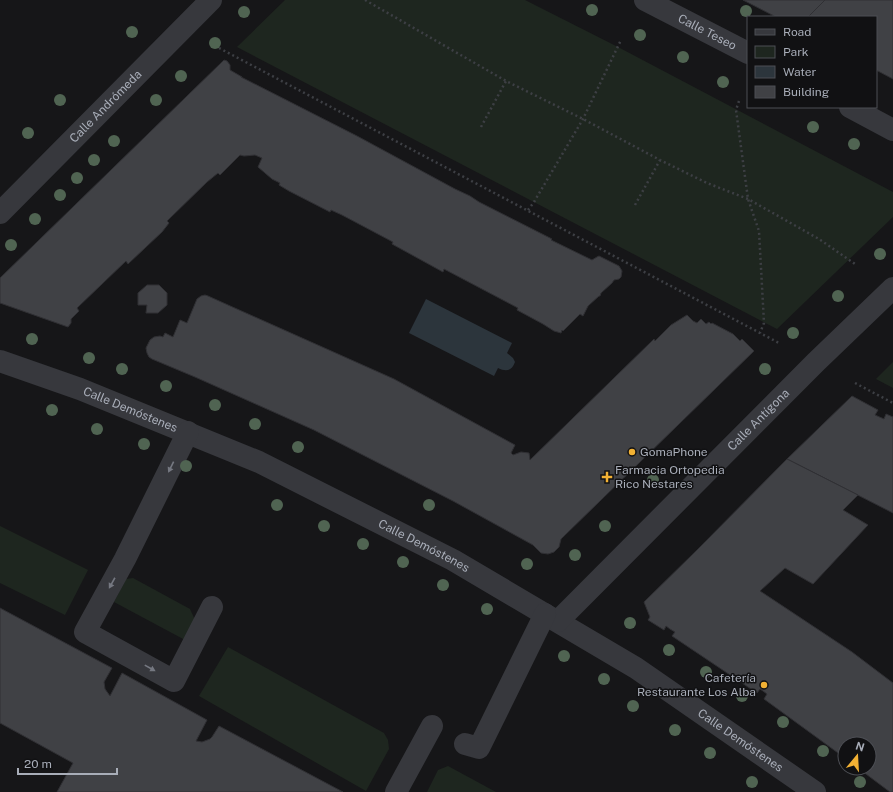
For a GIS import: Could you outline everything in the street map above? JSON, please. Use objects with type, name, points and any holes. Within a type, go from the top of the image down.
[{"type":"street","name":"Calle Andrómeda","points":[[0,213],[211,0]]},
{"type":"street","name":"Calle Teseo","points":[[645,0],[747,52]]},
{"type":"street","points":[[852,108],[893,130]]},
{"type":"street","name":"Calle Antígona","points":[[465,744],[479,748],[552,618],[574,604],[816,362],[893,288]]},
{"type":"street","name":"Calle Demóstenes","points":[[0,361],[80,389],[259,462],[453,560],[636,668],[815,792]]},
{"type":"street","points":[[188,432],[125,559],[85,632],[174,681],[212,607]]},
{"type":"street","points":[[396,792],[432,726]]},
{"type":"path","points":[[365,0],[506,81],[583,119],[660,160],[707,183],[748,200],[819,239],[855,264]]},
{"type":"path","points":[[528,210],[583,119],[621,40]]},
{"type":"path","points":[[219,48],[779,343]]},
{"type":"path","points":[[480,128],[506,81]]},
{"type":"path","points":[[739,101],[736,110],[748,200],[759,231],[764,323],[760,333]]},
{"type":"path","points":[[635,205],[660,160]]},
{"type":"path","points":[[855,383],[893,403]]},
{"type":"green space","points":[[285,0],[525,0],[618,47],[893,192],[893,217],[777,329],[237,47]]},
{"type":"green space","points":[[893,362],[893,388],[876,379]]},
{"type":"green space","points":[[0,526],[88,570],[65,615],[0,583]]},
{"type":"green space","points":[[133,578],[190,609],[195,620],[185,640],[114,602],[126,579]]},
{"type":"green space","points":[[228,647],[384,733],[388,740],[389,749],[366,791],[199,696]]},
{"type":"green space","points":[[448,766],[496,792],[427,792],[438,770]]},
{"type":"water","points":[[426,299],[512,343],[507,353],[515,362],[512,367],[508,370],[498,368],[494,376],[409,333]]},
{"type":"building","points":[[743,0],[825,0],[809,16],[774,16]]},
{"type":"building","points":[[825,0],[893,0],[893,79],[877,71],[877,16],[809,16]]},
{"type":"building","points":[[224,60],[230,65],[230,70],[241,77],[357,136],[479,202],[552,239],[551,240],[592,260],[599,256],[619,266],[622,271],[621,277],[614,280],[601,293],[600,296],[588,306],[583,316],[580,314],[563,331],[562,330],[561,333],[554,331],[517,310],[518,308],[444,269],[443,272],[392,244],[393,242],[342,215],[331,210],[330,212],[289,191],[279,185],[280,183],[272,179],[258,167],[262,158],[255,155],[240,155],[220,175],[218,173],[207,182],[167,221],[169,223],[162,232],[128,264],[126,261],[77,308],[79,311],[71,319],[71,323],[68,327],[0,303],[0,278]]},
{"type":"building","points":[[147,285],[159,285],[167,293],[167,305],[158,313],[146,313],[147,305],[138,305],[138,293]]},
{"type":"building","points":[[205,295],[394,379],[515,445],[511,453],[513,455],[521,452],[529,453],[530,460],[654,339],[655,341],[671,325],[687,315],[697,323],[701,319],[706,324],[709,322],[711,324],[712,323],[733,334],[740,341],[742,339],[754,351],[561,539],[559,547],[554,552],[548,554],[541,553],[533,545],[453,501],[314,430],[149,357],[146,348],[150,340],[154,337],[163,337],[165,333],[173,337],[180,320],[187,323],[197,299]]},
{"type":"building","points":[[852,396],[878,410],[875,415],[884,419],[886,414],[893,417],[893,513],[787,459]]},
{"type":"building","points":[[787,459],[858,495],[843,510],[868,525],[813,584],[785,568],[760,591],[852,652],[893,683],[893,792],[890,792],[869,776],[877,776],[877,736],[837,736],[837,752],[764,699],[767,694],[763,691],[760,689],[757,693],[672,636],[675,632],[666,626],[664,630],[648,620],[650,617],[644,602]]},
{"type":"building","points":[[0,608],[112,668],[104,682],[105,689],[110,696],[122,673],[207,720],[196,741],[202,742],[210,739],[219,726],[343,792],[57,792],[73,763],[0,723]]},
{"type":"place","name":"GomaPhone","points":[[632,452]]},
{"type":"place","name":"Farmacia Ortopedia Rico Nestares","points":[[607,477]]},
{"type":"place","name":"Cafetería Restaurante Los Alba","points":[[764,685]]}]
